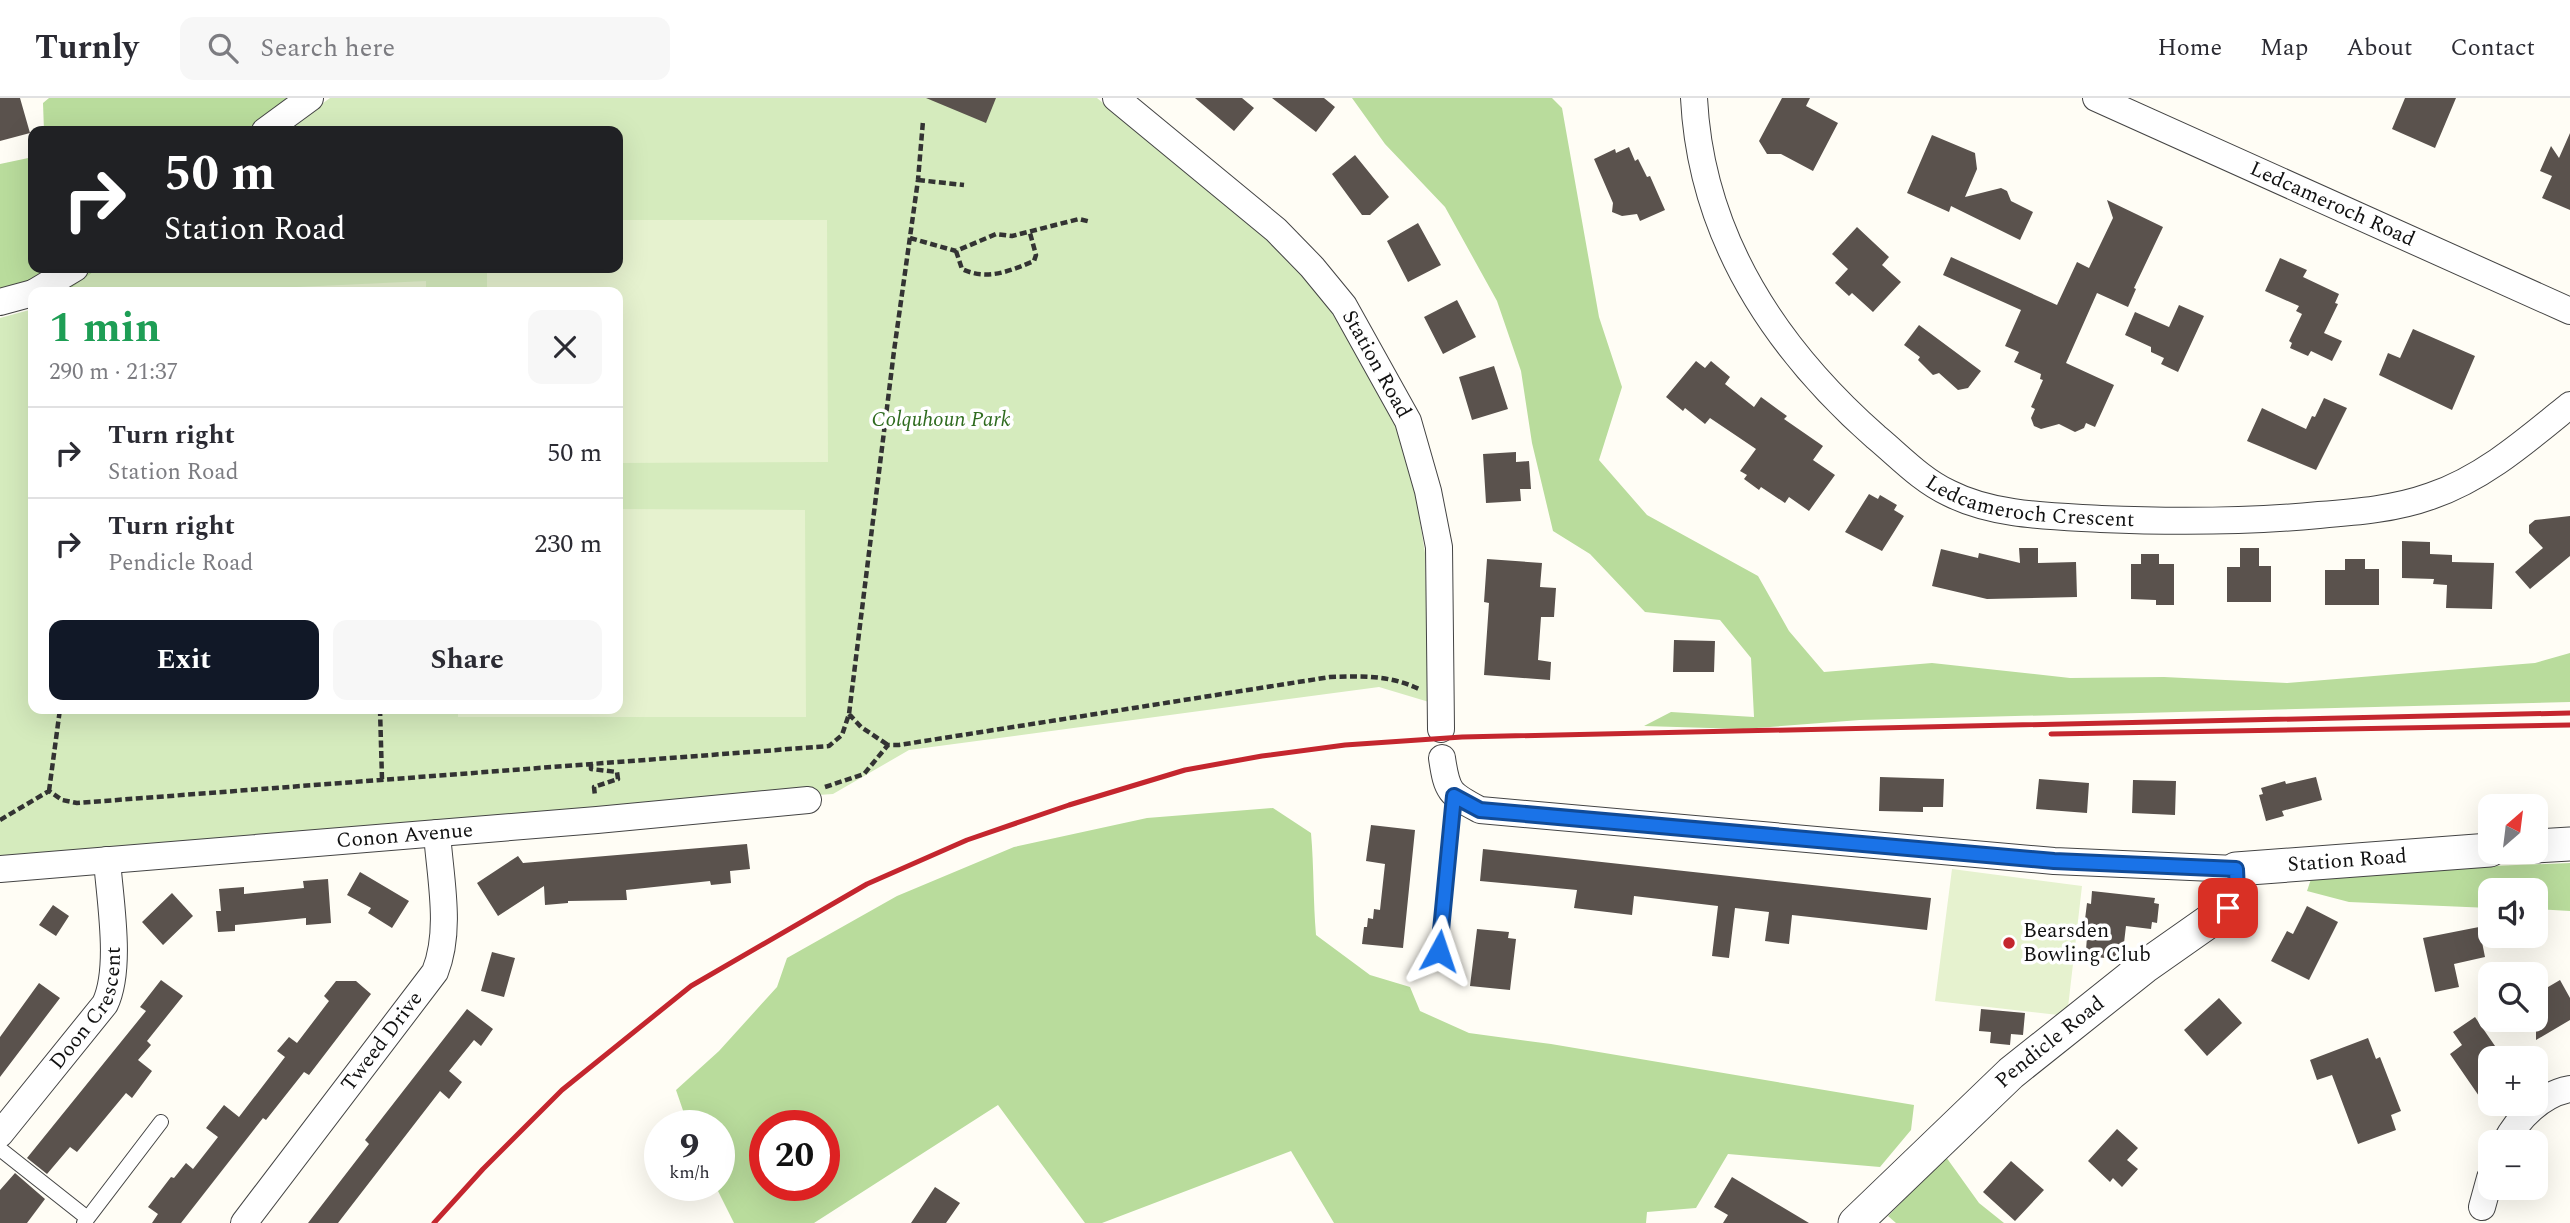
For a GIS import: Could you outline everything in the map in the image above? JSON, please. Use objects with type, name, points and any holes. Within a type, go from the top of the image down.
[{"type":"street","points":[[272,126],[310,98]]},
{"type":"street","name":"Station Road","points":[[1116,98],[1276,230],[1312,267],[1344,306],[1408,421],[1428,491],[1438,547],[1441,729]]},
{"type":"street","name":"Ledcameroch Crescent","points":[[1694,98],[1696,131],[1706,181],[1721,229],[1739,270],[1768,320],[1809,370],[1856,419],[1916,472],[1948,493],[1974,503],[2069,517],[2164,522],[2271,520],[2400,506],[2434,495],[2489,469],[2570,405]]},
{"type":"street","name":"Ledcameroch Road","points":[[2096,98],[2570,311]]},
{"type":"street","points":[[44,287],[67,273]]},
{"type":"street","points":[[0,302],[28,295]]},
{"type":"street","points":[[1442,758],[1445,778],[1454,796]]},
{"type":"street","name":"Station Road","points":[[1454,796],[1480,810],[2054,861],[2236,869],[2478,851]]},
{"type":"street","name":"Conon Avenue","points":[[0,869],[808,800]]},
{"type":"street","name":"Tweed Drive","points":[[244,1223],[435,972],[443,948],[444,931],[437,833]]},
{"type":"street","points":[[2548,845],[2570,844]]},
{"type":"street","name":"Doon Crescent","points":[[0,1134],[105,1004],[111,991],[114,970],[107,860]]},
{"type":"street","name":"Pendicle Road","points":[[1855,1223],[2011,1073],[2144,967],[2228,908],[2237,892],[2236,869]]},
{"type":"street","points":[[2514,1130],[2523,1117],[2543,1100],[2570,1089]]},
{"type":"street","points":[[2482,1207],[2484,1200]]},
{"type":"lane","points":[[1439,951],[1454,796]]},
{"type":"lane","points":[[0,1149],[85,1220],[161,1122]]},
{"type":"path","points":[[49,791],[62,800],[77,803],[829,746],[842,735],[849,714],[918,180],[923,121]]},
{"type":"path","points":[[918,180],[964,185]]},
{"type":"path","points":[[909,238],[956,251],[996,234],[1012,236],[1030,233],[1079,219],[1091,222]]},
{"type":"path","points":[[956,251],[962,268],[967,271],[996,275],[1005,273],[1034,261],[1036,255],[1030,233]]},
{"type":"path","points":[[849,714],[861,727],[888,745],[899,746],[1331,677],[1377,676],[1394,679],[1441,700]]},
{"type":"path","points":[[49,791],[59,714]]},
{"type":"path","points":[[380,714],[382,779]]},
{"type":"path","points":[[808,800],[825,787],[864,774],[888,745]]},
{"type":"path","points":[[591,764],[591,769],[617,772],[618,779],[594,787],[597,820]]},
{"type":"path","points":[[0,821],[49,791]]},
{"type":"green space","points":[[49,98],[318,98],[283,126],[44,126],[43,103]]},
{"type":"green space","name":"Colquhoun Park","points":[[330,98],[1097,98],[1264,237],[1301,274],[1333,312],[1397,425],[1416,497],[1425,553],[1429,702],[1379,687],[909,750],[833,794],[651,806],[0,859],[0,318],[28,310],[28,714],[623,714],[623,287],[73,287],[92,273],[623,273],[623,126],[292,126]]},
{"type":"green space","points":[[1352,98],[1552,98],[1562,108],[1599,317],[1622,387],[1599,460],[1647,515],[1758,576],[1789,631],[1824,672],[1932,663],[2070,678],[2164,677],[2287,683],[2535,663],[2570,653],[2570,702],[1860,720],[1743,729],[1644,726],[1671,712],[1754,717],[1751,658],[1720,620],[1645,612],[1590,554],[1553,531],[1532,443],[1521,371],[1497,301],[1445,207],[1385,144]]},
{"type":"green space","points":[[28,158],[28,273],[92,273],[73,287],[28,287],[28,307],[0,309],[0,164]]},
{"type":"green space","points":[[623,220],[827,220],[828,462],[623,463],[623,287],[487,287],[487,273],[623,273]]},
{"type":"green space","points":[[426,281],[426,287],[297,287]]},
{"type":"green space","points":[[623,509],[805,510],[806,717],[458,717],[458,714],[623,714]]},
{"type":"green space","points":[[1273,808],[1311,833],[1316,935],[1370,975],[1410,987],[1420,1011],[1469,1033],[1551,1044],[1914,1105],[1911,1130],[1880,1167],[1728,1154],[1696,1208],[1647,1212],[1646,1223],[1334,1223],[1291,1151],[1102,1223],[1085,1223],[998,1105],[814,1223],[734,1223],[723,1201],[735,1201],[735,1110],[683,1110],[676,1090],[719,1051],[777,987],[787,958],[897,896],[1014,847],[1147,818]]},
{"type":"green space","points":[[2570,863],[2570,911],[2548,910],[2548,878],[2478,878],[2478,907],[2349,902],[2307,891],[2313,873]]},
{"type":"green space","name":"Bearsden Bowling Club","points":[[1952,869],[2082,886],[2067,1016],[1935,1001]]},
{"type":"green space","points":[[1946,1157],[1979,1203],[2004,1223],[1896,1223],[1888,1216]]},
{"type":"building","points":[[0,98],[20,98],[28,134],[0,141]]},
{"type":"building","points":[[926,98],[996,98],[986,123]]},
{"type":"building","points":[[1195,98],[1242,98],[1254,108],[1234,131]]},
{"type":"building","points":[[1272,98],[1324,98],[1335,107],[1316,132]]},
{"type":"building","points":[[1782,98],[1810,98],[1806,106],[1838,123],[1813,171],[1781,154],[1767,154],[1759,141]]},
{"type":"building","points":[[2405,98],[2456,98],[2435,148],[2392,129]]},
{"type":"building","points":[[2570,133],[2570,210],[2542,198],[2552,176],[2540,171],[2551,146],[2559,158]]},
{"type":"building","points":[[1932,135],[1975,153],[1977,169],[1965,197],[2001,188],[2007,191],[2011,201],[2033,212],[2020,240],[1951,206],[1949,212],[1907,193]]},
{"type":"building","points":[[1629,147],[1635,161],[1638,159],[1647,177],[1650,176],[1665,210],[1640,221],[1637,214],[1622,216],[1612,212],[1613,203],[1594,159],[1615,149],[1616,153]]},
{"type":"building","points":[[1355,155],[1389,197],[1370,215],[1362,215],[1332,174]]},
{"type":"building","points":[[2107,200],[2163,227],[2134,288],[2136,289],[2128,307],[2097,293],[2066,363],[2114,385],[2095,427],[2086,423],[2084,428],[2075,432],[2059,424],[2041,429],[2034,426],[2031,418],[2035,409],[2031,407],[2043,380],[2040,379],[2041,374],[2014,362],[2019,352],[2005,346],[2021,310],[1943,275],[1951,257],[2057,305],[2077,262],[2089,268],[2113,218]]},
{"type":"building","points":[[1418,223],[1441,265],[1408,282],[1387,241]]},
{"type":"building","points":[[1857,227],[1889,257],[1882,265],[1901,282],[1873,312],[1852,293],[1849,296],[1835,283],[1848,269],[1832,254]]},
{"type":"building","points":[[2280,258],[2307,270],[2303,277],[2339,294],[2335,303],[2338,304],[2324,333],[2342,341],[2332,361],[2311,351],[2308,356],[2290,348],[2292,343],[2289,341],[2302,314],[2296,311],[2299,306],[2265,291]]},
{"type":"building","points":[[1457,300],[1476,337],[1443,354],[1424,317]]},
{"type":"building","points":[[2179,305],[2204,316],[2178,372],[2161,364],[2164,358],[2151,352],[2151,347],[2125,335],[2135,312],[2169,327]]},
{"type":"building","points":[[1919,325],[1981,371],[1968,388],[1958,390],[1939,373],[1933,375],[1918,360],[1920,357],[1904,345]]},
{"type":"building","points":[[2413,329],[2475,356],[2452,410],[2379,375],[2388,353],[2400,358]]},
{"type":"building","points":[[1696,361],[1705,368],[1711,361],[1730,377],[1725,384],[1754,407],[1761,397],[1787,416],[1784,419],[1823,446],[1813,460],[1835,475],[1809,511],[1789,497],[1785,503],[1744,479],[1747,475],[1740,471],[1756,449],[1710,418],[1705,424],[1666,397]]},
{"type":"building","points":[[1494,366],[1508,409],[1472,420],[1459,377]]},
{"type":"building","points":[[2324,398],[2347,408],[2316,470],[2247,441],[2262,408],[2306,429]]},
{"type":"building","points":[[1516,452],[1516,462],[1529,461],[1531,489],[1520,489],[1521,501],[1486,503],[1483,454]]},
{"type":"building","points":[[1869,494],[1878,499],[1880,495],[1897,505],[1894,510],[1904,516],[1882,551],[1845,532]]},
{"type":"building","points":[[2570,516],[2570,556],[2530,589],[2515,572],[2543,548],[2529,533],[2529,525],[2535,520]]},
{"type":"building","points":[[2402,541],[2430,542],[2430,554],[2452,555],[2452,562],[2494,563],[2492,609],[2446,608],[2447,585],[2433,584],[2434,579],[2402,578]]},
{"type":"building","points":[[2019,548],[2038,548],[2038,563],[2076,562],[2077,597],[1987,599],[1932,586],[1941,549],[1978,558],[1979,553],[2020,563]]},
{"type":"building","points":[[2240,548],[2259,548],[2259,566],[2271,566],[2271,602],[2227,602],[2227,567],[2240,567]]},
{"type":"building","points":[[2141,554],[2159,554],[2159,564],[2174,564],[2174,605],[2156,605],[2156,600],[2131,599],[2131,564],[2141,564]]},
{"type":"building","points":[[1487,559],[1542,563],[1540,587],[1556,588],[1554,617],[1541,617],[1538,660],[1551,662],[1550,680],[1484,675],[1489,603],[1484,602]]},
{"type":"building","points":[[2345,559],[2365,559],[2365,569],[2379,569],[2379,605],[2325,605],[2325,570],[2345,570]]},
{"type":"building","points":[[1674,640],[1715,641],[1714,672],[1673,672]]},
{"type":"building","points":[[1880,777],[1944,779],[1943,807],[1923,807],[1923,812],[1879,811]]},
{"type":"building","points":[[2316,777],[2322,800],[2282,811],[2284,816],[2266,821],[2259,795],[2263,794],[2261,788],[2285,781],[2286,784]]},
{"type":"building","points":[[2039,779],[2089,783],[2087,813],[2036,809]]},
{"type":"building","points":[[2133,780],[2176,781],[2175,815],[2132,813]]},
{"type":"building","points":[[1371,825],[1415,830],[1403,948],[1362,944],[1368,918],[1373,919],[1374,909],[1380,910],[1385,864],[1366,861]]},
{"type":"building","points":[[747,844],[750,869],[730,871],[731,883],[711,885],[710,881],[626,890],[627,900],[568,901],[545,905],[544,886],[498,916],[477,883],[518,856],[523,863]]},
{"type":"building","points":[[1483,849],[1931,898],[1927,930],[1792,915],[1789,944],[1765,941],[1769,912],[1735,908],[1729,958],[1712,956],[1718,906],[1634,896],[1632,915],[1574,908],[1577,890],[1480,881]]},
{"type":"building","points":[[360,872],[409,901],[392,928],[368,913],[371,908],[347,895]]},
{"type":"building","points":[[328,879],[331,923],[306,925],[306,918],[235,925],[235,931],[218,932],[216,911],[221,911],[219,889],[244,887],[244,894],[304,888],[303,881]]},
{"type":"building","points":[[2092,891],[2155,898],[2154,903],[2159,904],[2157,923],[2152,922],[2151,929],[2126,926],[2122,960],[2096,957],[2097,951],[2086,950],[2087,937],[2083,936],[2087,903],[2091,904]]},
{"type":"building","points":[[172,893],[193,916],[163,945],[142,922]]},
{"type":"building","points":[[53,905],[69,916],[56,936],[39,925]]},
{"type":"building","points":[[2307,906],[2338,922],[2309,980],[2271,961],[2287,931],[2293,934]]},
{"type":"building","points":[[2478,927],[2478,948],[2483,948],[2485,957],[2454,964],[2459,987],[2435,992],[2423,938]]},
{"type":"building","points":[[1477,929],[1509,932],[1508,938],[1516,939],[1510,990],[1470,986]]},
{"type":"building","points":[[492,952],[515,958],[504,997],[481,991]]},
{"type":"building","points":[[161,980],[183,996],[147,1041],[151,1045],[138,1060],[152,1071],[132,1098],[126,1093],[77,1152],[70,1147],[47,1174],[27,1158],[146,1011],[140,1007]]},
{"type":"building","points":[[2560,980],[2570,998],[2570,1020],[2536,1040],[2536,1032],[2548,1032],[2548,987]]},
{"type":"building","points":[[336,981],[356,981],[371,994],[309,1075],[304,1072],[266,1120],[263,1118],[181,1223],[152,1223],[158,1214],[148,1207],[171,1177],[174,1178],[186,1163],[193,1169],[218,1137],[206,1128],[224,1105],[239,1117],[285,1057],[277,1051],[289,1037],[297,1043],[329,1001],[324,996]]},
{"type":"building","points":[[39,983],[60,998],[0,1077],[0,1037]]},
{"type":"building","points":[[2219,998],[2242,1023],[2207,1056],[2184,1030]]},
{"type":"building","points":[[467,1009],[493,1029],[481,1046],[474,1040],[449,1071],[462,1082],[449,1099],[440,1091],[338,1223],[308,1223],[369,1144],[365,1140]]},
{"type":"building","points":[[1981,1009],[2025,1013],[2023,1035],[2011,1034],[2010,1045],[1990,1043],[1991,1032],[1979,1031]]},
{"type":"building","points":[[2475,1017],[2478,1032],[2485,1032],[2495,1046],[2478,1046],[2478,1095],[2450,1054],[2462,1045],[2453,1032]]},
{"type":"building","points":[[2368,1038],[2376,1059],[2380,1057],[2401,1111],[2391,1115],[2396,1130],[2358,1144],[2332,1075],[2317,1080],[2310,1060]]},
{"type":"building","points":[[2117,1129],[2138,1148],[2127,1160],[2138,1169],[2122,1187],[2113,1178],[2110,1182],[2088,1161]]},
{"type":"building","points":[[2011,1161],[2044,1190],[2015,1221],[1983,1192]]},
{"type":"building","points":[[15,1173],[45,1199],[27,1223],[0,1223],[0,1190]]},
{"type":"building","points":[[1732,1177],[1809,1223],[1723,1223],[1728,1215],[1714,1207]]},
{"type":"building","points":[[935,1187],[960,1203],[946,1223],[911,1223]]},
{"type":"railway","points":[[434,1223],[483,1169],[562,1090],[691,986],[867,884],[967,840],[1069,805],[1185,770],[1345,745],[1462,737],[2570,713]]},
{"type":"railway","points":[[2051,734],[2570,725]]},
{"type":"place","name":"Bearsden Bowling Club","points":[[2009,943]]},
{"type":"route","points":[[1439,951],[1454,796],[1480,810],[2054,861],[2236,869],[2237,892],[2228,908]]}]
